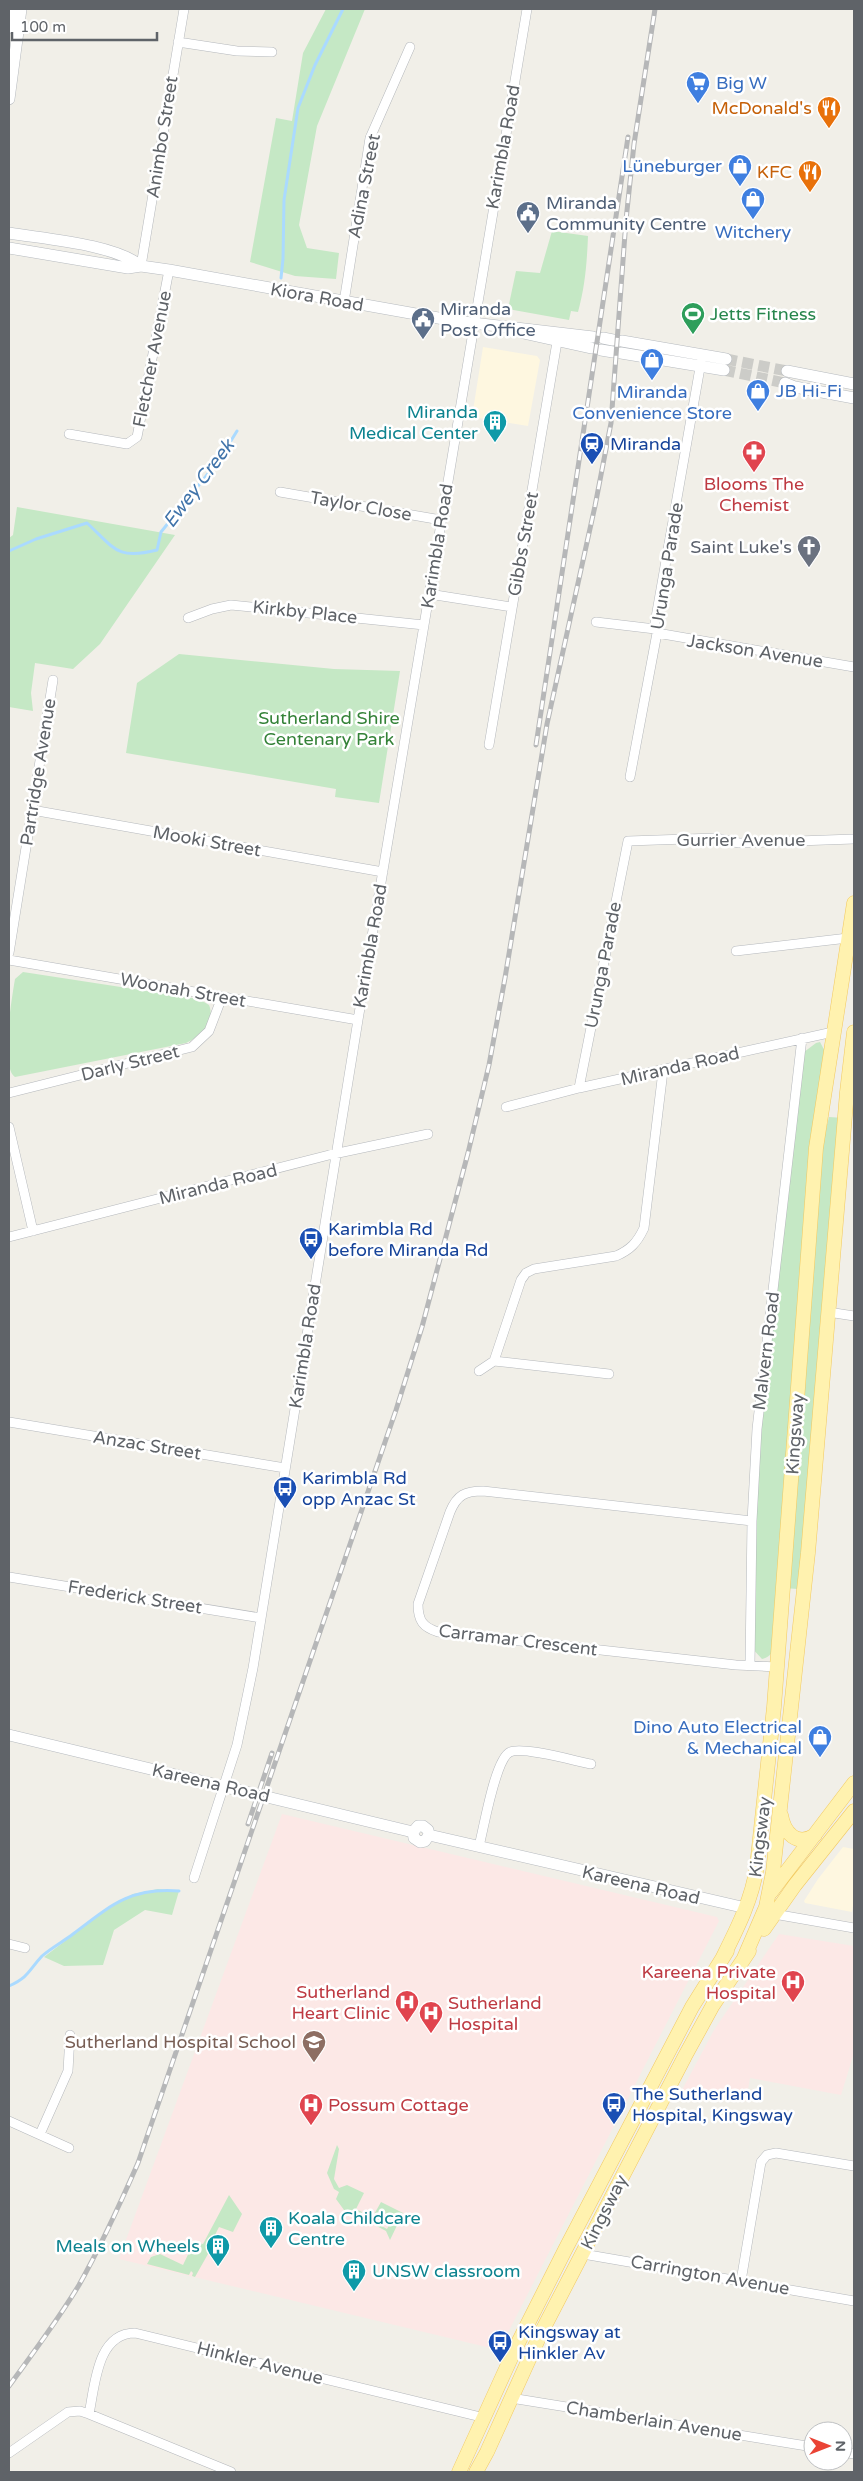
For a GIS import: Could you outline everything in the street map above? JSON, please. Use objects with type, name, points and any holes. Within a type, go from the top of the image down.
[{"type":"main road","name":"Kingsway","points":[[476,2472],[487,2452],[540,2335],[685,2056],[713,2005],[744,1958],[760,1911],[754,1886],[777,1667],[816,1156],[833,1032],[854,903]]},
{"type":"main road","name":"Miranda Road","points":[[833,1032],[854,1023]]},
{"type":"main road","name":"Kingsway","points":[[769,1894],[796,1668],[850,1093],[854,1032]]},
{"type":"main road","points":[[777,1667],[796,1668]]},
{"type":"main road","points":[[760,1911],[769,1894],[854,1783]]},
{"type":"main road","points":[[780,1805],[783,1825],[790,1836],[804,1840],[815,1835]]},
{"type":"main road","points":[[760,1911],[854,1811]]},
{"type":"main road","name":"Kingsway","points":[[459,2472],[565,2250],[692,2007],[722,1959],[760,1911]]},
{"type":"main road","name":"Carrington Avenue","points":[[565,2250],[583,2254]]},
{"type":"main road","name":"Chamberlain Avenue","points":[[496,2392],[511,2398]]},
{"type":"main road","points":[[485,2418],[500,2424]]},
{"type":"main road","points":[[482,2472],[487,2452]]},
{"type":"street","points":[[9,28],[12,9]]},
{"type":"street","points":[[9,98],[22,9]]},
{"type":"street","name":"Animbo Street","points":[[141,266],[184,9]]},
{"type":"street","name":"Karimbla Road","points":[[194,1878],[237,1745],[261,1618],[473,323],[527,9]]},
{"type":"street","points":[[178,42],[237,51],[272,52]]},
{"type":"street","name":"Adina Street","points":[[344,302],[370,138],[410,47]]},
{"type":"street","name":"Kiora Road","points":[[9,233],[102,250],[131,258],[141,266]]},
{"type":"street","name":"Kiora Road","points":[[9,248],[128,268],[141,266],[169,270],[473,323],[559,331],[607,345]]},
{"type":"street","name":"Fletcher Avenue","points":[[69,434],[127,444],[137,437],[169,270]]},
{"type":"street","name":"Kiora Road","points":[[494,326],[557,342],[607,345],[725,364]]},
{"type":"street","name":"Gibbs Street","points":[[489,745],[557,342]]},
{"type":"street","name":"Urunga Parade","points":[[630,778],[701,360]]},
{"type":"street","points":[[854,384],[786,377],[795,387],[854,398]]},
{"type":"street","name":"Taylor Close","points":[[280,492],[441,520]]},
{"type":"street","points":[[429,594],[512,607]]},
{"type":"street","name":"Kirkby Place","points":[[188,618],[221,606],[239,606],[424,625]]},
{"type":"street","name":"Jackson Avenue","points":[[596,622],[854,667]]},
{"type":"street","name":"Partridge Avenue","points":[[9,953],[53,680]]},
{"type":"street","name":"Mooki Street","points":[[32,810],[383,872]]},
{"type":"street","name":"Gurrier Avenue","points":[[628,841],[716,838],[739,843],[854,839]]},
{"type":"street","name":"Urunga Parade","points":[[579,1088],[628,841]]},
{"type":"street","points":[[736,951],[848,938]]},
{"type":"street","name":"Woonah Street","points":[[9,960],[358,1020]]},
{"type":"street","name":"Darly Street","points":[[9,1093],[192,1047],[209,1031],[222,997]]},
{"type":"street","name":"Miranda Road","points":[[506,1108],[579,1088],[664,1071],[833,1032]]},
{"type":"street","name":"Malvern Road","points":[[750,1665],[752,1521],[757,1429],[802,1038]]},
{"type":"street","points":[[479,1371],[494,1361],[521,1280],[526,1273],[534,1268],[616,1256],[628,1251],[638,1241],[644,1228],[664,1071]]},
{"type":"street","points":[[9,1127],[33,1231]]},
{"type":"street","name":"Miranda Road","points":[[9,1237],[336,1153],[428,1134]]},
{"type":"street","points":[[828,1312],[854,1316]]},
{"type":"street","points":[[494,1361],[609,1374]]},
{"type":"street","name":"Anzac Street","points":[[9,1422],[285,1468]]},
{"type":"street","name":"Carramar Crescent","points":[[752,1521],[483,1491],[462,1494],[454,1500],[418,1610],[418,1616],[425,1628],[438,1632],[736,1665],[777,1667]]},
{"type":"street","name":"Frederick Street","points":[[9,1577],[261,1618]]},
{"type":"street","name":"Kareena Road","points":[[9,1735],[413,1832],[414,1838],[420,1842],[425,1841],[429,1835],[760,1911],[854,1928]]},
{"type":"street","points":[[479,1846],[498,1771],[506,1754],[514,1751],[527,1751],[591,1764]]},
{"type":"street","points":[[9,1944],[25,1948]]},
{"type":"street","points":[[40,2134],[68,2071],[70,2035]]},
{"type":"street","points":[[9,2121],[69,2148]]},
{"type":"street","points":[[742,2281],[761,2162],[768,2155],[776,2153],[854,2166]]},
{"type":"street","name":"Carrington Avenue","points":[[583,2254],[854,2301]]},
{"type":"street","name":"Hinkler Avenue","points":[[89,2414],[100,2363],[107,2347],[119,2335],[134,2333],[485,2418]]},
{"type":"street","name":"Chamberlain Avenue","points":[[511,2398],[803,2445]]},
{"type":"street","points":[[9,2453],[68,2412],[75,2410],[230,2472]]},
{"type":"shaded area","points":[[483,347],[537,356],[540,360],[528,426],[472,417]]},
{"type":"shaded area","name":"Sutherland Hospital","points":[[282,1814],[717,1917],[719,1921],[499,2350],[119,2259]]},
{"type":"shaded area","points":[[843,1847],[854,1849],[854,1899],[852,1912],[805,1903],[804,1901],[818,1879]]},
{"type":"shaded area","name":"Kareena Private Hospital","points":[[779,1934],[854,1946],[854,2053],[841,2095],[750,2078],[746,2101],[682,2090],[714,2030]]},
{"type":"green space","points":[[326,9],[365,9],[317,126],[299,225],[307,248],[339,253],[336,279],[295,276],[250,262],[276,118],[292,121],[303,53]]},
{"type":"green space","points":[[552,231],[588,236],[585,274],[578,312],[571,311],[569,320],[508,309],[516,271],[540,273]]},
{"type":"green space","points":[[17,507],[175,535],[100,644],[73,669],[35,663],[31,693],[33,711],[9,707],[9,538],[13,535]]},
{"type":"green space","name":"Sutherland Shire Centenary Park","points":[[179,654],[334,669],[400,671],[379,803],[335,797],[336,789],[126,753],[137,683]]},
{"type":"green space","points":[[23,972],[199,999],[209,1005],[210,1017],[201,1033],[186,1043],[15,1077],[8,1060],[8,1031],[15,979]]},
{"type":"green space","points":[[820,1042],[829,1059],[816,1168],[829,1117],[844,1118],[798,1589],[783,1588],[781,1629],[778,1640],[775,1649],[769,1656],[762,1659],[750,1646],[752,1521],[800,1055]]},
{"type":"green space","points":[[158,1889],[179,1891],[172,1915],[145,1910],[114,1930],[103,1965],[64,1966],[44,1957],[111,1906],[133,1894]]},
{"type":"green space","points":[[337,2145],[339,2149],[334,2179],[339,2188],[347,2185],[364,2193],[356,2209],[362,2212],[361,2215],[365,2218],[364,2220],[344,2210],[336,2199],[339,2192],[334,2189],[327,2173]]},
{"type":"green space","points":[[229,2195],[242,2214],[233,2232],[219,2227],[207,2251],[208,2254],[195,2277],[192,2276],[193,2273],[191,2271],[189,2275],[147,2264],[151,2257],[160,2254],[183,2265],[194,2242],[203,2244]]},
{"type":"green space","points":[[381,2202],[403,2213],[390,2240],[386,2231],[367,2221],[369,2219],[387,2229],[393,2218],[384,2213],[380,2222],[372,2218]]},
{"type":"waterway","name":"Ewey Creek","points":[[281,278],[284,200],[298,108],[315,65],[343,9]]},
{"type":"waterway","name":"Ewey Creek","points":[[9,551],[36,539],[87,523],[111,546],[125,553],[144,553],[157,550],[161,532],[219,460],[237,431]]},
{"type":"waterway","points":[[9,1986],[25,1976],[42,1956],[121,1900],[147,1892],[179,1891]]},
{"type":"tunnel","points":[[726,359],[787,371]]},
{"type":"tunnel","points":[[724,370],[785,383]]},
{"type":"railway","points":[[9,2386],[54,2324],[79,2285],[110,2225],[138,2163],[396,1410],[422,1327],[489,1065],[547,724],[595,506],[611,423],[626,220],[634,144],[655,9]]},
{"type":"railway","points":[[536,745],[628,137]]},
{"type":"railway","points":[[248,1824],[272,1753]]},
{"type":"place","name":"Big W","points":[[698,104]]},
{"type":"place","name":"McDonald's","points":[[829,129]]},
{"type":"place","name":"Lüneburger","points":[[740,187]]},
{"type":"place","name":"KFC","points":[[810,193]]},
{"type":"place","name":"Witchery","points":[[753,220]]},
{"type":"place","name":"Miranda Community Centre","points":[[528,234]]},
{"type":"place","name":"Jetts Fitness","points":[[693,335]]},
{"type":"place","name":"Miranda Post Office","points":[[423,340]]},
{"type":"place","name":"Miranda Convenience Store","points":[[652,381]]},
{"type":"place","name":"JB Hi-Fi","points":[[758,412]]},
{"type":"place","name":"Miranda Medical Center","points":[[495,443]]},
{"type":"place","name":"Miranda","points":[[592,465]]},
{"type":"place","name":"Blooms The Chemist","points":[[754,473]]},
{"type":"place","name":"Saint Luke's","points":[[809,568]]},
{"type":"place","name":"Karimbla Rd before Miranda Rd","points":[[311,1260]]},
{"type":"place","name":"Karimbla Rd opp Anzac St","points":[[285,1509]]},
{"type":"place","name":"Dino Auto Electrical & Mechanical","points":[[820,1758]]},
{"type":"place","name":"Kareena Private Hospital","points":[[793,2003]]},
{"type":"place","name":"Sutherland Heart Clinic","points":[[407,2023]]},
{"type":"place","name":"Sutherland Hospital","points":[[431,2034]]},
{"type":"place","name":"Sutherland Hospital School","points":[[314,2063]]},
{"type":"place","name":"The Sutherland Hospital, Kingsway","points":[[614,2125]]},
{"type":"place","name":"Possum Cottage","points":[[311,2126]]},
{"type":"place","name":"Koala Childcare Centre","points":[[271,2249]]},
{"type":"place","name":"Meals on Wheels","points":[[218,2267]]},
{"type":"place","name":"UNSW classroom","points":[[354,2292]]},
{"type":"place","name":"Kingsway at Hinkler Av","points":[[500,2363]]}]
